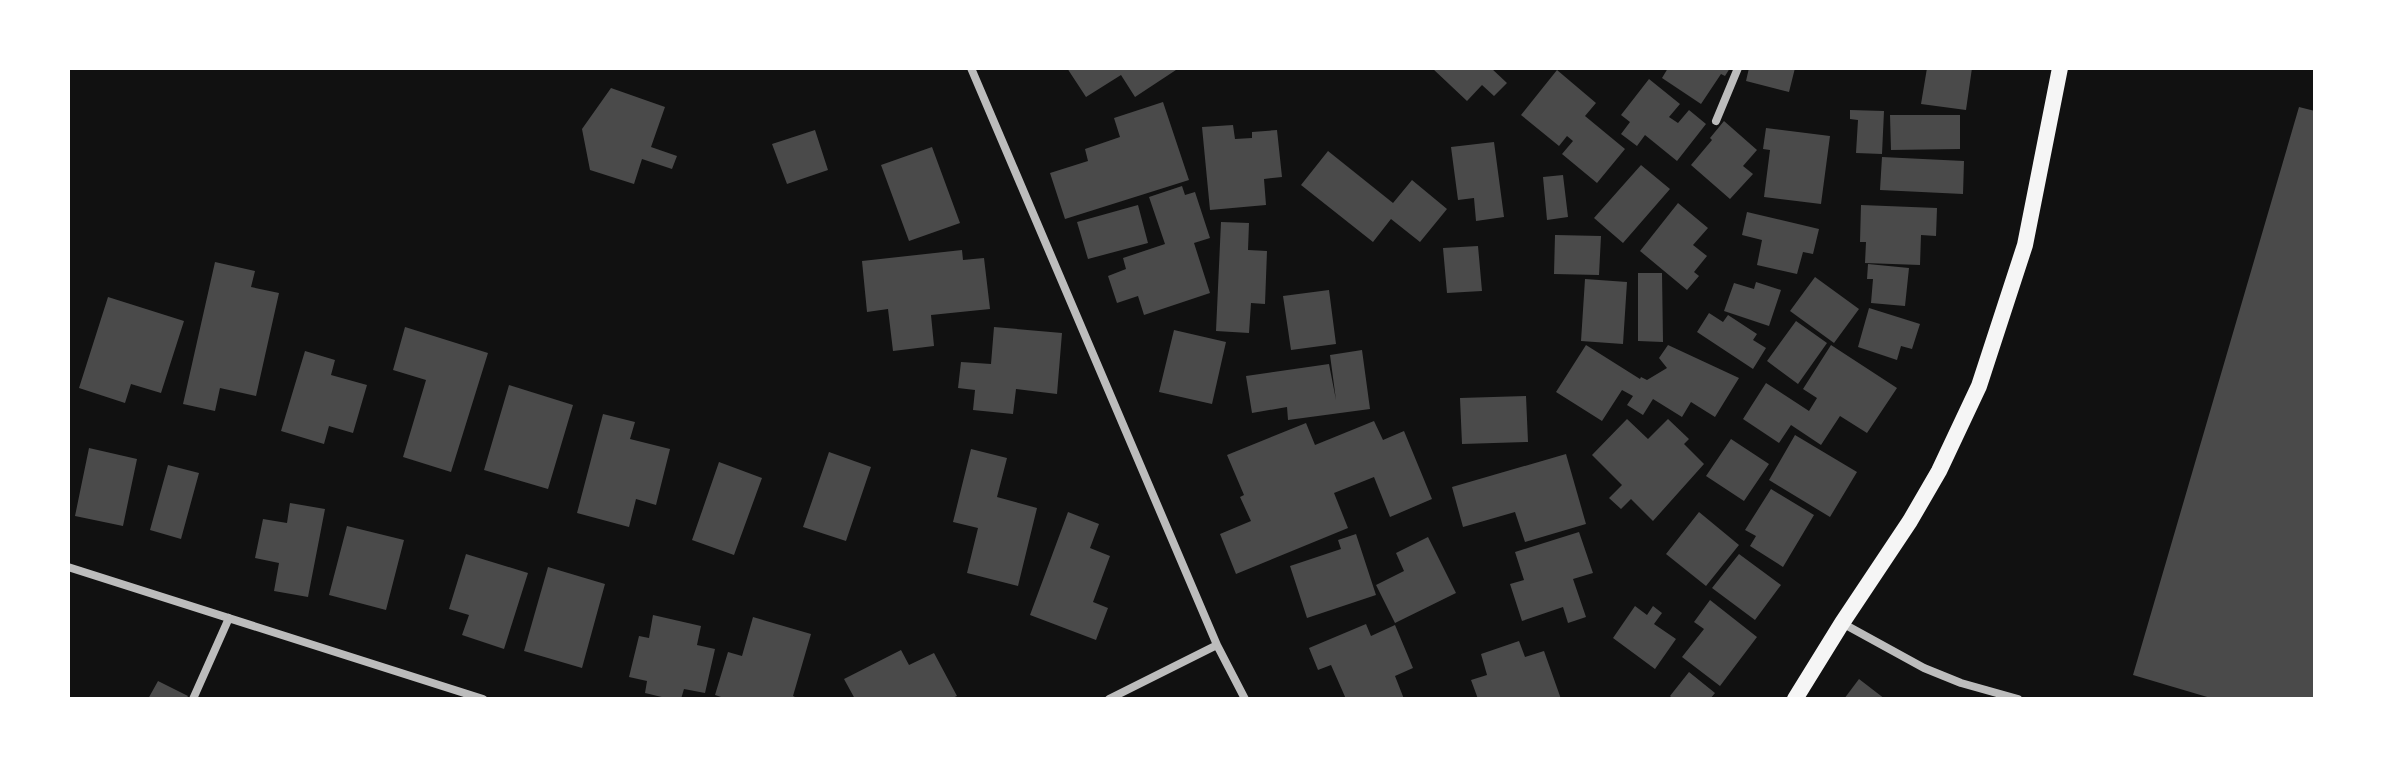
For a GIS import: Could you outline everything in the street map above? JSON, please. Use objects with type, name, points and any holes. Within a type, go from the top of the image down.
[{"type":"main road","points":[[1795,699],[1910,521],[1939,471],[1979,386],[2025,245],[2060,68]]},
{"type":"street","points":[[971,68],[1217,645],[1245,699]]},
{"type":"street","points":[[1716,121],[1738,68]]},
{"type":"street","points":[[68,567],[483,699]]},
{"type":"street","points":[[193,699],[229,618]]},
{"type":"street","points":[[1842,623],[1924,668],[1961,683],[2018,699]]},
{"type":"street","points":[[1109,699],[1217,645]]},
{"type":"building","points":[[1067,68],[1179,68],[1135,97],[1121,75],[1086,97]]},
{"type":"building","points":[[1432,68],[1491,68],[1507,83],[1494,96],[1482,85],[1467,101]]},
{"type":"building","points":[[1668,68],[1730,68],[1725,76],[1721,74],[1701,104],[1662,78]]},
{"type":"building","points":[[1749,68],[1795,68],[1789,92],[1746,81]]},
{"type":"building","points":[[1927,68],[1972,68],[1966,110],[1921,104]]},
{"type":"building","points":[[1557,70],[1596,103],[1585,116],[1625,149],[1597,183],[1562,154],[1573,141],[1567,136],[1559,146],[1521,115]]},
{"type":"building","points":[[1649,79],[1680,104],[1669,117],[1678,123],[1689,110],[1706,124],[1677,161],[1645,135],[1637,146],[1621,134],[1630,122],[1621,115]]},
{"type":"building","points":[[611,88],[665,107],[651,147],[677,156],[672,169],[642,159],[634,184],[590,170],[582,129]]},
{"type":"building","points":[[1163,102],[1189,180],[1065,219],[1050,173],[1088,161],[1085,149],[1120,137],[1114,118]]},
{"type":"building","points":[[2299,107],[2315,111],[2315,699],[2214,699],[2133,675]]},
{"type":"building","points":[[1850,110],[1884,111],[1882,154],[1856,153],[1858,120],[1850,119]]},
{"type":"building","points":[[1890,115],[1960,115],[1960,149],[1891,150]]},
{"type":"building","points":[[1724,121],[1757,150],[1743,166],[1753,174],[1730,199],[1691,165]]},
{"type":"building","points":[[1233,125],[1235,139],[1252,138],[1252,132],[1277,130],[1282,177],[1264,179],[1266,205],[1210,210],[1202,127]]},
{"type":"building","points":[[1766,128],[1830,136],[1821,204],[1764,197],[1770,150],[1763,149]]},
{"type":"building","points":[[815,130],[828,170],[787,184],[772,144]]},
{"type":"building","points":[[1494,142],[1504,217],[1476,221],[1474,198],[1458,200],[1451,147]]},
{"type":"building","points":[[932,147],[960,223],[909,241],[881,165]]},
{"type":"building","points":[[1328,151],[1393,203],[1412,180],[1447,209],[1420,242],[1391,219],[1373,242],[1301,185]]},
{"type":"building","points":[[1882,157],[1964,161],[1963,194],[1880,190]]},
{"type":"building","points":[[1641,165],[1670,189],[1623,243],[1594,218]]},
{"type":"building","points":[[1563,175],[1568,217],[1547,220],[1543,177]]},
{"type":"building","points":[[1182,186],[1185,195],[1195,192],[1210,238],[1194,243],[1210,293],[1144,315],[1138,296],[1117,303],[1108,276],[1126,269],[1123,258],[1165,244],[1149,197]]},
{"type":"building","points":[[1678,203],[1708,228],[1693,245],[1707,256],[1694,272],[1699,276],[1687,290],[1640,251]]},
{"type":"building","points":[[1138,205],[1148,243],[1088,259],[1077,222]]},
{"type":"building","points":[[1861,205],[1937,208],[1936,236],[1921,235],[1920,265],[1865,263],[1866,242],[1860,242]]},
{"type":"building","points":[[1747,212],[1819,229],[1813,254],[1803,252],[1797,274],[1757,265],[1762,240],[1742,235]]},
{"type":"building","points":[[1221,222],[1249,223],[1248,250],[1267,251],[1265,304],[1251,303],[1249,333],[1216,331]]},
{"type":"building","points":[[1555,235],[1601,236],[1599,275],[1554,274]]},
{"type":"building","points":[[1478,246],[1482,291],[1447,293],[1443,248]]},
{"type":"building","points":[[962,250],[963,260],[984,258],[990,309],[931,315],[934,346],[893,351],[888,309],[867,312],[862,261]]},
{"type":"building","points":[[215,262],[255,271],[251,287],[279,293],[256,396],[220,388],[215,411],[183,404]]},
{"type":"building","points":[[1868,264],[1909,268],[1905,306],[1871,303],[1873,279],[1867,279]]},
{"type":"building","points":[[1638,273],[1662,273],[1663,342],[1638,341]]},
{"type":"building","points":[[1815,277],[1859,309],[1834,343],[1790,311]]},
{"type":"building","points":[[1585,279],[1627,282],[1623,344],[1581,341]]},
{"type":"building","points":[[1756,282],[1781,290],[1769,326],[1724,311],[1734,283],[1754,289]]},
{"type":"building","points":[[1329,290],[1336,344],[1291,350],[1283,296]]},
{"type":"building","points":[[108,297],[184,321],[161,393],[131,384],[125,403],[79,388]]},
{"type":"building","points":[[1869,308],[1920,324],[1912,349],[1901,346],[1897,360],[1858,347]]},
{"type":"building","points":[[1709,313],[1723,322],[1728,315],[1757,334],[1753,340],[1766,348],[1753,369],[1697,332]]},
{"type":"building","points":[[1796,321],[1827,343],[1798,384],[1767,361]]},
{"type":"building","points":[[405,327],[488,353],[451,472],[403,457],[426,380],[393,370]]},
{"type":"building","points":[[994,327],[1062,333],[1057,394],[1016,389],[1013,414],[973,410],[975,390],[958,388],[961,362],[991,364]]},
{"type":"building","points":[[1174,330],[1226,342],[1212,404],[1159,392]]},
{"type":"building","points":[[1586,345],[1640,379],[1647,380],[1667,368],[1659,358],[1668,345],[1739,378],[1715,417],[1691,402],[1682,417],[1653,399],[1643,415],[1627,405],[1633,396],[1622,390],[1602,421],[1556,392]]},
{"type":"building","points":[[1831,345],[1897,388],[1867,433],[1840,416],[1821,445],[1791,425],[1779,443],[1743,419],[1766,383],[1809,411],[1817,398],[1803,389]]},
{"type":"building","points":[[1362,350],[1370,409],[1288,420],[1287,407],[1252,413],[1246,376],[1329,364],[1336,400],[1330,355]]},
{"type":"building","points":[[305,351],[335,360],[331,375],[367,385],[353,433],[329,426],[324,444],[281,431]]},
{"type":"building","points":[[509,385],[573,405],[548,489],[484,470]]},
{"type":"building","points":[[1526,396],[1528,442],[1462,444],[1460,398]]},
{"type":"building","points":[[603,414],[635,422],[630,439],[670,449],[656,505],[636,499],[629,527],[577,513]]},
{"type":"building","points":[[1627,419],[1648,439],[1668,419],[1689,439],[1684,444],[1704,464],[1653,521],[1631,499],[1621,509],[1609,498],[1622,485],[1592,455]]},
{"type":"building","points":[[1374,421],[1383,440],[1404,431],[1432,499],[1390,517],[1374,477],[1334,493],[1348,528],[1236,574],[1220,534],[1251,521],[1227,455],[1306,423],[1315,445]]},
{"type":"building","points":[[1795,435],[1857,472],[1830,517],[1769,480]]},
{"type":"building","points":[[1731,439],[1769,464],[1744,501],[1706,476]]},
{"type":"building","points":[[89,448],[137,459],[123,526],[75,516]]},
{"type":"building","points":[[971,449],[1007,458],[997,497],[1037,508],[1018,586],[967,573],[978,528],[953,522]]},
{"type":"building","points":[[829,452],[871,467],[846,541],[803,527]]},
{"type":"building","points":[[1566,454],[1586,524],[1525,542],[1515,512],[1463,527],[1452,487]]},
{"type":"building","points":[[719,462],[762,478],[734,555],[692,540]]},
{"type":"building","points":[[168,465],[199,473],[181,539],[150,530]]},
{"type":"building","points":[[1771,489],[1814,515],[1783,567],[1750,546],[1756,536],[1745,530]]},
{"type":"building","points":[[290,503],[325,509],[308,597],[274,591],[279,563],[255,558],[263,519],[287,523]]},
{"type":"building","points":[[1068,512],[1099,524],[1090,548],[1110,556],[1093,602],[1108,608],[1096,640],[1030,615]]},
{"type":"building","points":[[1699,512],[1739,545],[1706,586],[1666,554]]},
{"type":"building","points":[[347,526],[404,540],[386,610],[329,595]]},
{"type":"building","points":[[1579,532],[1593,573],[1573,579],[1586,617],[1568,623],[1563,607],[1522,621],[1510,584],[1524,580],[1515,552]]},
{"type":"building","points":[[1356,534],[1376,595],[1307,618],[1290,566],[1341,549],[1338,540]]},
{"type":"building","points":[[1428,537],[1456,593],[1395,623],[1376,585],[1404,571],[1396,553]]},
{"type":"building","points":[[466,554],[528,573],[504,649],[462,635],[469,615],[449,609]]},
{"type":"building","points":[[1739,554],[1781,585],[1755,620],[1712,588]]},
{"type":"building","points":[[548,567],[605,584],[582,668],[524,651]]},
{"type":"building","points":[[1710,600],[1757,637],[1720,686],[1682,657],[1704,629],[1694,622]]},
{"type":"building","points":[[1635,606],[1647,615],[1653,606],[1662,613],[1654,624],[1676,639],[1655,669],[1613,638]]},
{"type":"building","points":[[653,615],[701,626],[697,645],[715,649],[705,693],[684,689],[681,699],[670,699],[645,693],[647,681],[629,677],[639,636],[649,638]]},
{"type":"building","points":[[753,617],[811,634],[793,696],[799,699],[727,699],[715,695],[728,652],[742,656]]},
{"type":"building","points":[[1366,624],[1371,636],[1395,625],[1413,668],[1395,676],[1404,699],[1346,699],[1331,665],[1318,670],[1309,648]]},
{"type":"building","points":[[1519,641],[1525,657],[1544,651],[1561,699],[1478,699],[1471,680],[1487,675],[1481,654]]},
{"type":"building","points":[[901,650],[909,665],[934,653],[957,696],[950,699],[855,699],[844,679]]},
{"type":"building","points":[[1689,672],[1715,693],[1710,699],[1673,699],[1670,696]]},
{"type":"building","points":[[1859,679],[1885,699],[1844,699]]},
{"type":"building","points":[[158,681],[188,696],[186,699],[148,699]]}]
